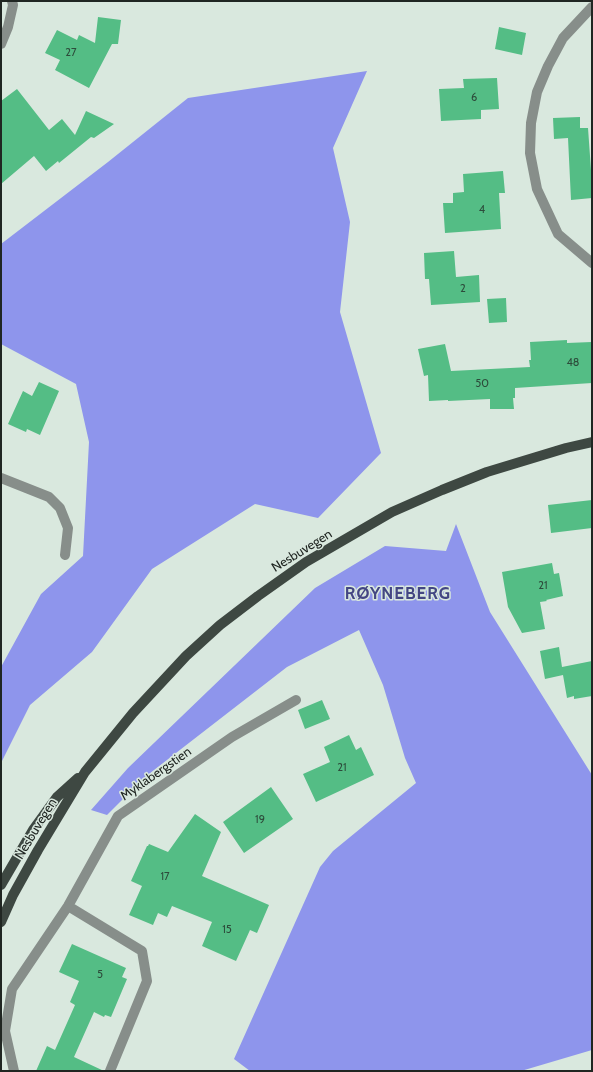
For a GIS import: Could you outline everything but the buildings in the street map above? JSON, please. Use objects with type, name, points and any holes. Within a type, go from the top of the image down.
[{"type":"main road","name":"Nesbuvegen","points":[[1,922],[38,850],[85,772],[133,713],[186,656],[220,625],[252,600],[306,562],[392,512],[487,472],[566,448],[592,442]]},
{"type":"main road","name":"Nesbuvegen","points":[[1,885],[33,830],[57,797],[85,772]]},
{"type":"street","points":[[1,44],[8,27],[13,5],[12,1]]},
{"type":"street","points":[[592,8],[563,38],[548,66],[537,92],[531,123],[530,153],[537,189],[558,234],[592,263]]},
{"type":"street","points":[[1,478],[49,497],[60,508],[68,528],[65,555]]},
{"type":"street","name":"Myklabergstien","points":[[14,1071],[5,1031],[12,988],[68,906],[118,816],[232,737],[296,700]]},
{"type":"street","points":[[68,906],[142,951],[147,981],[110,1071]]},
{"type":"shaded area","points":[[367,71],[333,148],[350,222],[340,312],[381,453],[318,518],[255,504],[152,569],[92,652],[30,705],[1,763],[1,667],[41,594],[83,556],[89,442],[76,384],[1,344],[1,244],[108,162],[188,98]]},
{"type":"shaded area","points":[[456,524],[490,612],[592,775],[592,1050],[521,1071],[250,1071],[234,1059],[320,867],[333,851],[416,783],[405,758],[383,685],[359,630],[287,667],[145,777],[107,815],[91,810],[128,768],[315,588],[385,546],[446,551]]},
{"type":"district","name":"RØYNEBERG","points":[[398,594]]}]
